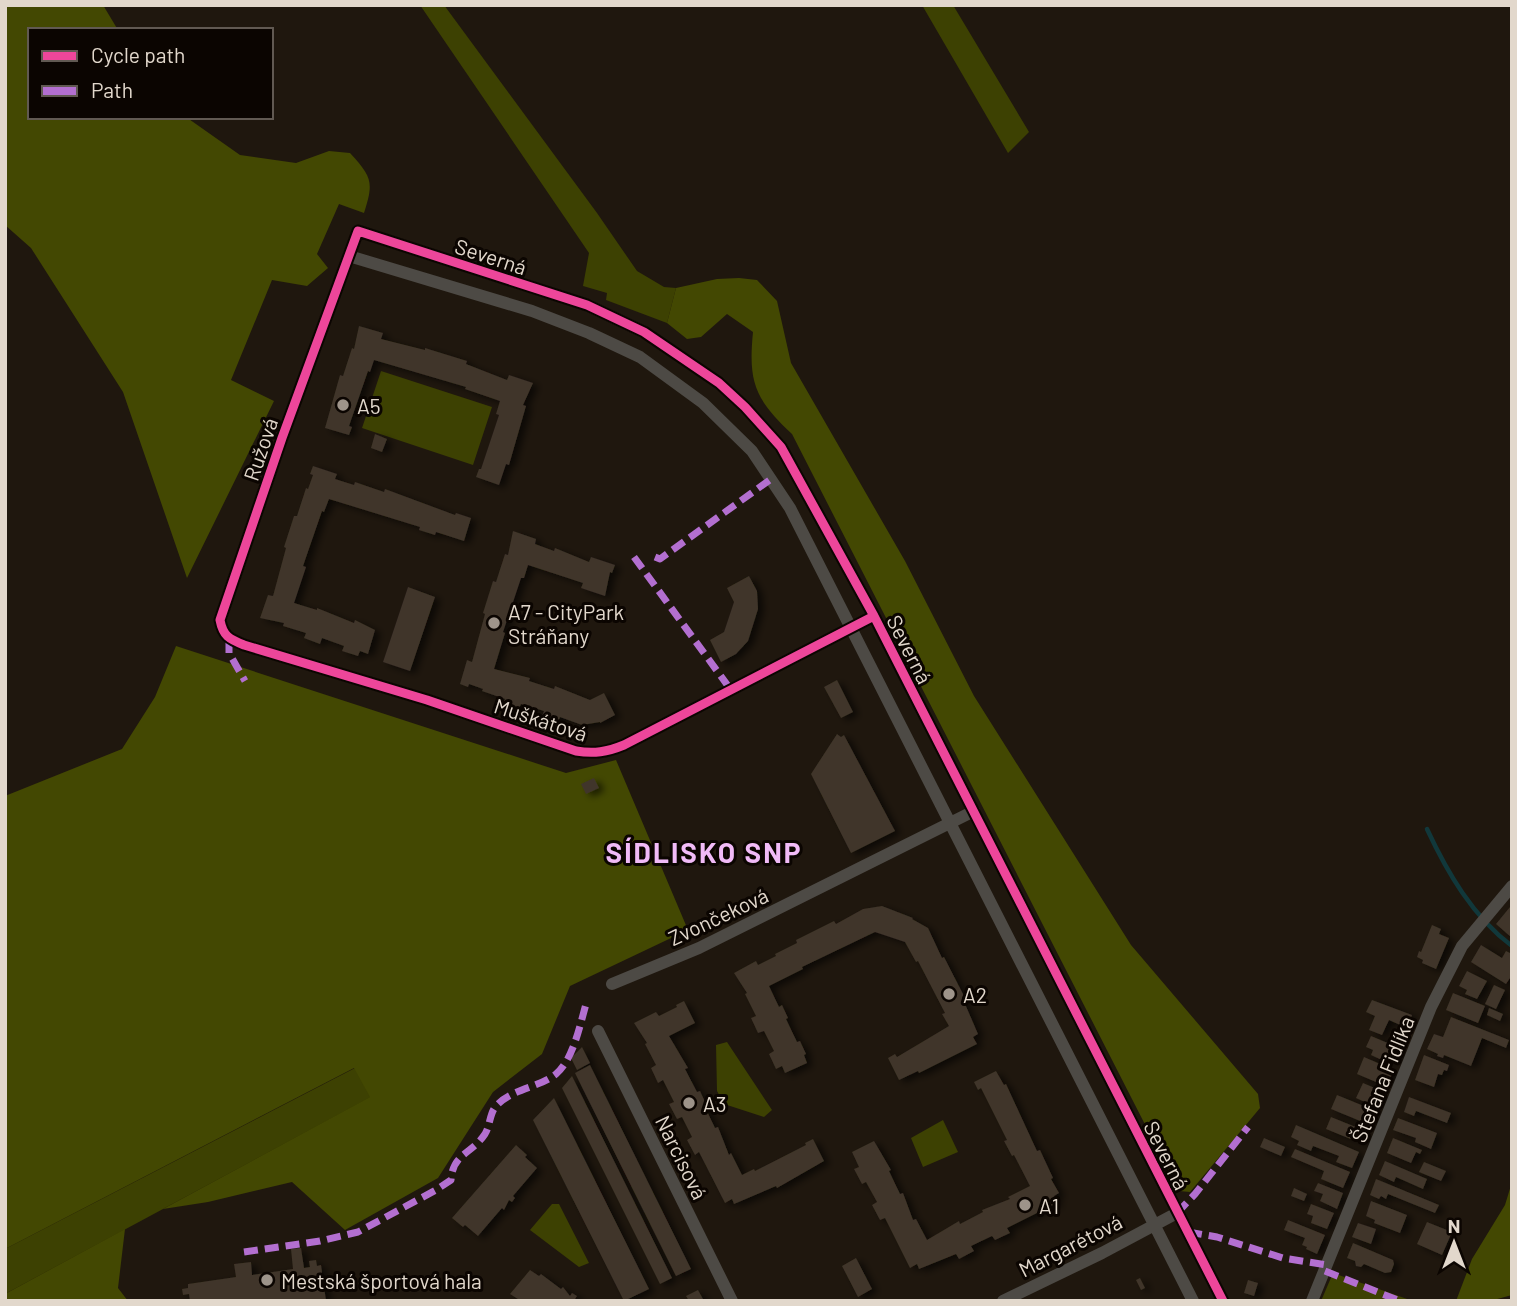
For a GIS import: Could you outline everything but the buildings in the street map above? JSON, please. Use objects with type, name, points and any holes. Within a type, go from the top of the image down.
[{"type":"street","name":"Ružová","points":[[244,645],[229,639],[222,632],[220,620],[282,438],[358,231]]},
{"type":"street","name":"Severná","points":[[358,231],[587,305],[632,326],[671,348],[719,383],[781,447],[874,616],[1223,1301]]},
{"type":"street","name":"Severná","points":[[349,256],[522,307],[630,352],[703,403],[752,451],[790,508],[1193,1301]]},
{"type":"street","points":[[579,329],[587,305]]},
{"type":"street","name":"Muškátová","points":[[244,645],[427,700],[576,751],[592,754],[606,752],[639,738],[874,616]]},
{"type":"street","name":"Zvončeková","points":[[612,984],[699,948],[974,811]]},
{"type":"street","name":"Štefana Fidlíka","points":[[1312,1301],[1431,1007],[1462,946],[1512,886]]},
{"type":"street","name":"Narcisová","points":[[598,1031],[733,1301]]},
{"type":"street","name":"Margarétová","points":[[1003,1301],[1177,1213]]},
{"type":"shaded area","points":[[5,5],[103,5],[117,28],[28,28],[28,119],[189,119],[240,155],[296,163],[329,151],[350,153],[367,174],[370,187],[364,213],[339,204],[317,254],[328,268],[307,286],[272,280],[231,380],[274,401],[187,578],[123,392],[31,248],[5,225]]},
{"type":"shaded area","points":[[420,5],[444,5],[637,271],[664,287],[676,288],[667,323],[606,300],[607,293],[583,286],[589,253]]},
{"type":"shaded area","points":[[922,5],[953,5],[1029,132],[1008,153]]},
{"type":"shaded area","points":[[717,279],[757,280],[777,301],[791,363],[905,561],[974,696],[1131,945],[1258,1094],[1260,1108],[1190,1192],[1179,1191],[792,434],[762,400],[753,377],[753,332],[727,314],[701,337],[687,339],[667,323],[676,288]]},
{"type":"shaded area","points":[[381,371],[492,407],[473,465],[362,428]]},
{"type":"shaded area","points":[[176,646],[566,773],[616,760],[688,930],[570,986],[542,1054],[493,1092],[438,1178],[345,1230],[292,1182],[208,1202],[163,1209],[370,1097],[354,1068],[5,1249],[5,796],[122,749],[155,697]]},
{"type":"shaded area","points":[[727,1042],[772,1110],[764,1117],[724,1104],[717,1091],[716,1045]]},
{"type":"shaded area","points":[[355,1068],[371,1097],[5,1294],[5,1249]]},
{"type":"shaded area","points":[[943,1120],[958,1152],[923,1167],[911,1138]]},
{"type":"shaded area","points":[[1512,1182],[1512,1295],[1490,1301],[1456,1301],[1472,1259],[1505,1205]]},
{"type":"shaded area","points":[[552,1204],[559,1204],[589,1263],[579,1267],[530,1230]]},
{"type":"shaded area","points":[[125,1229],[118,1288],[128,1301],[5,1301],[5,1294]]},
{"type":"shaded area","points":[[1333,1273],[1410,1300],[1418,1301],[1321,1301]]},
{"type":"waterway","points":[[1427,829],[1462,893],[1485,922],[1512,946]]},
{"type":"marked path","points":[[655,557],[660,559],[771,479]]},
{"type":"marked path","points":[[634,557],[731,690]]},
{"type":"marked path","points":[[229,639],[229,653],[245,681]]},
{"type":"marked path","points":[[244,1252],[320,1241],[358,1232],[451,1180],[455,1164],[480,1141],[498,1104],[511,1095],[550,1078],[562,1068],[575,1042],[586,1004]]},
{"type":"marked path","points":[[1177,1213],[1248,1127]]},
{"type":"marked path","points":[[1188,1232],[1217,1237],[1283,1258],[1327,1265]]},
{"type":"marked path","points":[[1325,1271],[1400,1301]]},
{"type":"cycle path","points":[[874,616],[624,745],[606,751],[589,752],[576,751],[427,700],[244,645],[228,636],[220,620],[282,438],[358,231],[587,305],[644,332],[719,383],[781,447],[874,616],[1223,1301]]},
{"type":"place","name":"A5","points":[[343,405]]},
{"type":"place","name":"A7 - CityPark Stráňany","points":[[494,623]]},
{"type":"place","name":"A2","points":[[949,994]]},
{"type":"place","name":"A3","points":[[689,1103]]},
{"type":"place","name":"A1","points":[[1025,1205]]},
{"type":"place","name":"Mestská športová hala","points":[[267,1280]]},
{"type":"district","name":"SÍDLISKO SNP","points":[[704,852]]}]
